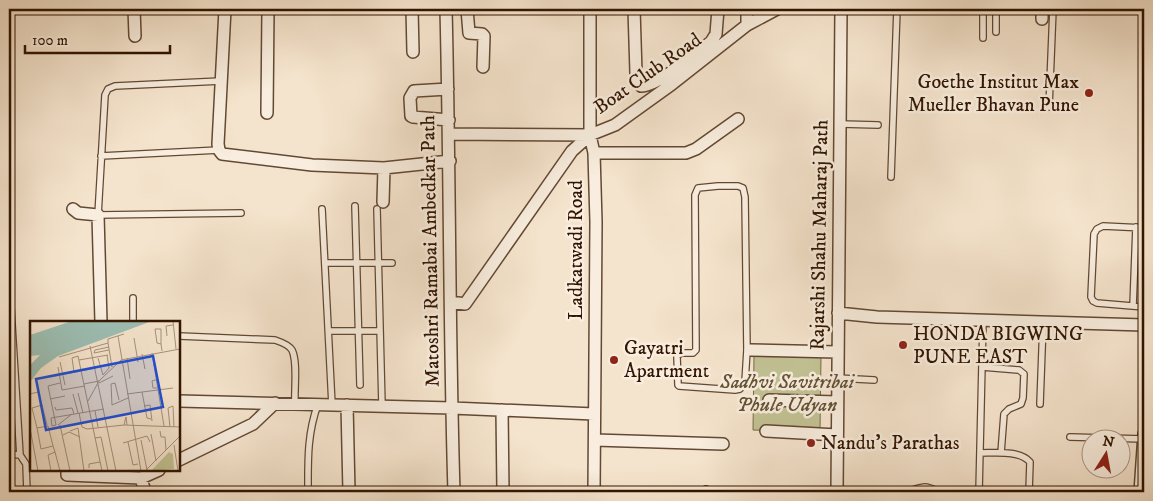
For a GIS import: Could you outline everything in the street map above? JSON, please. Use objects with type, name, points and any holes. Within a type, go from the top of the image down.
[{"type":"street","points":[[134,9],[135,36]]},
{"type":"street","points":[[225,9],[219,150],[222,154],[312,164],[384,168],[450,161]]},
{"type":"street","points":[[267,113],[268,9]]},
{"type":"street","points":[[412,9],[414,52]]},
{"type":"street","name":"Matoshri Ramabai Ambedkar Path","points":[[446,9],[454,492]]},
{"type":"street","points":[[467,9],[469,33],[482,34],[484,36],[483,67]]},
{"type":"street","name":"Ladkatwadi Road","points":[[590,9],[590,135],[594,153],[596,222],[594,492]]},
{"type":"street","points":[[634,9],[636,73],[637,80],[641,86],[649,85],[662,78],[711,42],[716,34],[718,9]]},
{"type":"street","points":[[747,9],[747,24]]},
{"type":"street","name":"Boat Club Road","points":[[590,135],[616,125],[672,84],[747,24],[777,9]]},
{"type":"street","name":"Rajarshi Shahu Maharaj Path","points":[[837,492],[841,9]]},
{"type":"street","points":[[716,34],[724,42]]},
{"type":"street","points":[[448,89],[417,90],[412,93],[410,98],[411,116],[413,118],[449,120]]},
{"type":"street","points":[[594,153],[686,153],[696,149],[738,119]]},
{"type":"street","points":[[449,134],[590,135]]},
{"type":"street","points":[[451,302],[465,304],[572,151],[590,135]]},
{"type":"street","points":[[380,206],[384,168]]},
{"type":"street","points":[[73,209],[78,213],[98,215],[102,321]]},
{"type":"street","points":[[838,313],[877,317],[1144,325]]},
{"type":"street","points":[[749,350],[837,352]]},
{"type":"street","points":[[769,400],[837,402]]},
{"type":"street","points":[[180,401],[452,408],[594,414]]},
{"type":"street","points":[[180,460],[253,424],[275,403]]},
{"type":"street","points":[[347,405],[350,492]]},
{"type":"street","points":[[502,410],[503,492]]},
{"type":"street","points":[[766,431],[837,435]]},
{"type":"street","points":[[1140,492],[1144,434]]},
{"type":"street","points":[[595,440],[723,444]]},
{"type":"street","points":[[67,471],[67,475],[105,473],[141,478],[156,471]]},
{"type":"street","points":[[141,478],[145,492]]},
{"type":"lane","points":[[891,177],[897,9]]},
{"type":"lane","points":[[983,9],[983,38]]},
{"type":"lane","points":[[996,9],[996,32]]},
{"type":"lane","points":[[1049,107],[1053,9]]},
{"type":"lane","points":[[221,81],[115,86],[108,89],[105,95],[98,215],[241,213]]},
{"type":"lane","points":[[840,124],[878,125]]},
{"type":"lane","points":[[101,156],[219,150]]},
{"type":"lane","points":[[738,186],[743,188],[745,197],[749,350],[745,382],[740,389],[678,385],[677,356],[681,353],[693,353],[696,350],[695,194],[698,188],[738,186]]},
{"type":"lane","points":[[355,206],[360,331],[360,385]]},
{"type":"lane","points":[[380,206],[378,263],[382,406]]},
{"type":"lane","points":[[322,209],[330,331],[332,405]]},
{"type":"lane","points":[[1144,228],[1103,226],[1097,229],[1094,234],[1091,297],[1097,303],[1144,307]]},
{"type":"lane","points":[[1133,306],[1136,227]]},
{"type":"lane","points":[[325,263],[392,263]]},
{"type":"lane","points":[[9,275],[20,455],[26,464],[27,492]]},
{"type":"lane","points":[[133,321],[134,298]]},
{"type":"lane","points":[[979,492],[983,321]]},
{"type":"lane","points":[[1040,404],[1043,323]]},
{"type":"lane","points":[[330,331],[380,331]]},
{"type":"lane","points":[[180,336],[275,340],[286,345],[292,349],[295,361],[294,404]]},
{"type":"lane","points":[[982,367],[1019,370],[1024,374],[1024,398],[1021,404],[1009,409],[1004,414],[1001,453]]},
{"type":"lane","points":[[837,378],[874,380]]},
{"type":"lane","points":[[308,492],[309,434],[311,422],[318,404]]},
{"type":"lane","points":[[1070,437],[1144,439]]},
{"type":"lane","points":[[980,453],[1001,453],[1021,456],[1030,462],[1029,492]]},
{"type":"lane","points":[[9,454],[20,455]]},
{"type":"lane","points":[[908,492],[920,486],[931,488],[938,492]]},
{"type":"green space","name":"Sadhvi Savitribai Phule Udyan","points":[[754,355],[821,356],[820,432],[753,430]]},
{"type":"place","name":"Goethe Institut Max Mueller Bhavan Pune","points":[[1089,93]]},
{"type":"place","name":"HONDA BIGWING PUNE EAST","points":[[903,345]]},
{"type":"place","name":"Gayatri Apartment","points":[[614,360]]},
{"type":"place","name":"Nandu's Parathas","points":[[811,443]]}]
